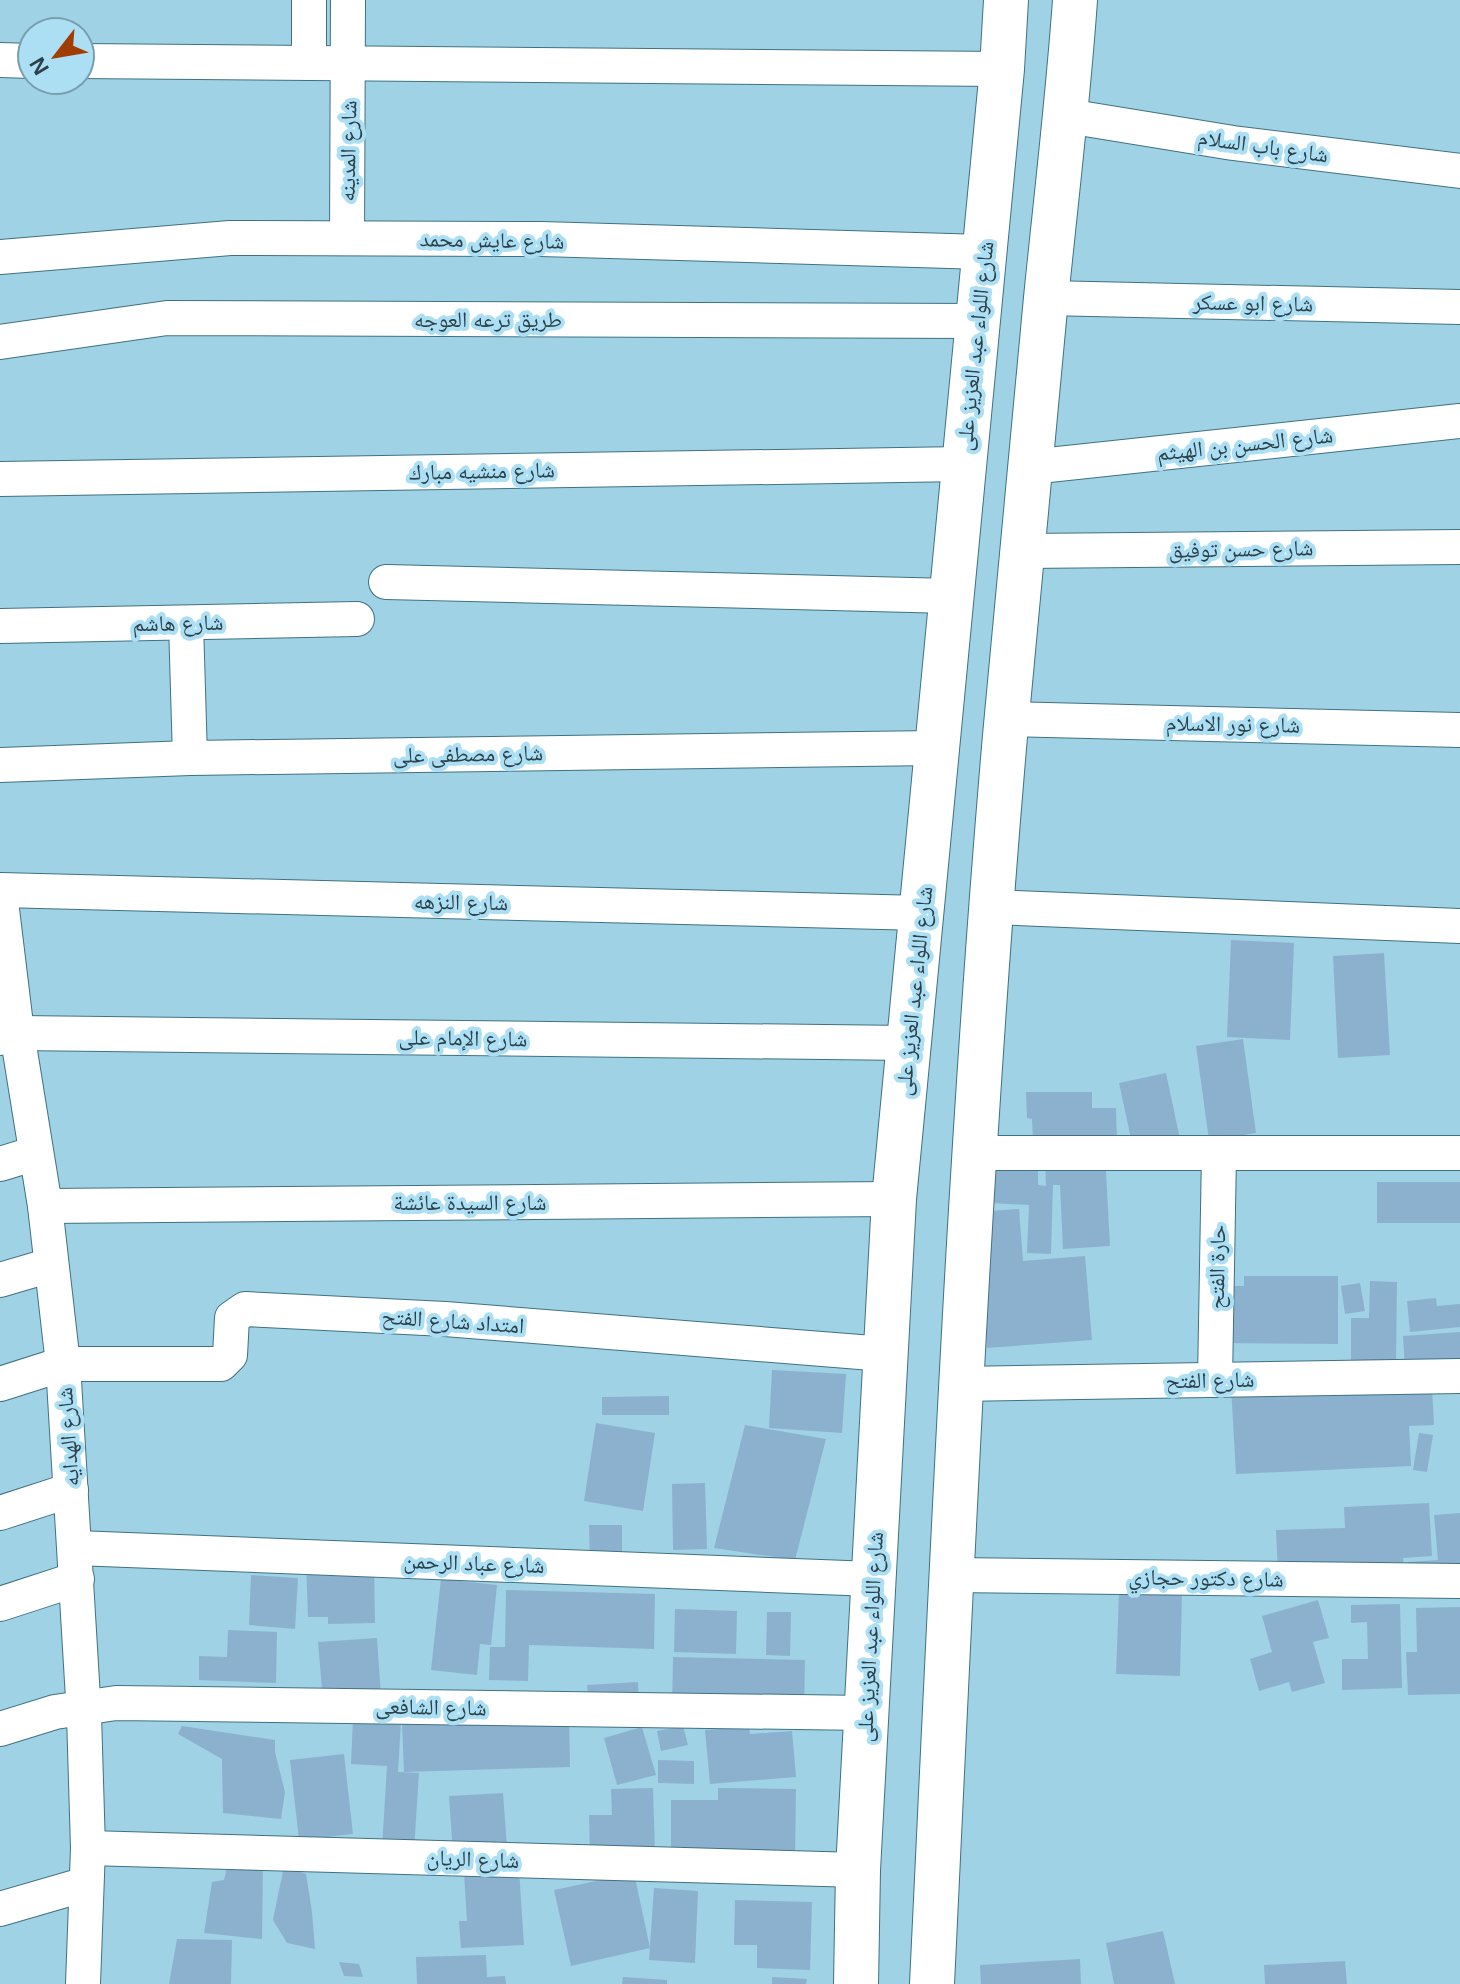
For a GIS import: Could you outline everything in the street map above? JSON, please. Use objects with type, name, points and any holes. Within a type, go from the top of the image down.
[{"type":"main road","name":"شارع اللواء عبد العزيز على","points":[[856,1984],[858,1870],[894,1199],[1002,69],[1006,0]]},
{"type":"main road","points":[[932,1984],[959,1384],[973,1153],[1006,729],[1046,298],[1067,116],[1075,0]]},
{"type":"main road","points":[[947,643],[958,636],[982,633],[1004,641],[1013,650]]},
{"type":"main road","points":[[937,740],[957,750],[983,752],[995,748],[1006,729]]},
{"type":"street","points":[[309,0],[309,63]]},
{"type":"street","name":"شارع المدينه","points":[[347,238],[348,0]]},
{"type":"street","points":[[96,61],[1002,69]]},
{"type":"street","name":"شارع باب السلام","points":[[1067,116],[1233,143],[1460,171]]},
{"type":"street","name":"شارع عايش محمد","points":[[0,257],[230,238],[541,239],[984,252]]},
{"type":"street","name":"شارع ابو عسكر","points":[[1046,298],[1460,307]]},
{"type":"street","name":"طريق ترعه العوجه","points":[[2,353],[167,318],[977,321]]},
{"type":"street","name":"شارع الحسن بن الهيثم","points":[[1030,467],[1460,421]]},
{"type":"street","name":"شارع منشيه مبارك","points":[[0,479],[963,464]]},
{"type":"street","name":"شارع حسن توفيق","points":[[1023,551],[1460,547]]},
{"type":"street","points":[[386,582],[951,596]]},
{"type":"street","name":"شارع هاشم","points":[[0,626],[357,619]]},
{"type":"street","points":[[186,623],[190,758]]},
{"type":"street","name":"شارع نور الاسلام","points":[[1006,729],[1460,730]]},
{"type":"street","name":"شارع مصطفى على","points":[[0,765],[937,740]]},
{"type":"street","name":"شارع النزهه","points":[[0,891],[922,913]]},
{"type":"street","name":"شارع الهدايه","points":[[0,891],[9,1035],[45,1206],[63,1364],[84,1707],[88,1848],[83,1984]]},
{"type":"street","points":[[992,907],[1460,926]]},
{"type":"street","name":"شارع الإمام على","points":[[9,1035],[908,1043]]},
{"type":"street","points":[[0,1164],[36,1153]]},
{"type":"street","points":[[973,1153],[1460,1153]]},
{"type":"street","name":"حارة الفتح","points":[[1215,1380],[1219,1153]]},
{"type":"street","name":"شارع السيدة عائشة","points":[[45,1206],[894,1199]]},
{"type":"street","points":[[0,1280],[51,1265]]},
{"type":"street","name":"امتداد شارع الفتح","points":[[63,1364],[221,1364],[230,1355],[232,1318],[245,1309],[445,1319],[885,1354]]},
{"type":"street","points":[[0,1384],[63,1364]]},
{"type":"street","name":"شارع الفتح","points":[[959,1384],[1460,1376]]},
{"type":"street","points":[[0,1513],[71,1490]]},
{"type":"street","name":"شارع عباد الرحمن","points":[[0,1604],[76,1563],[873,1579]]},
{"type":"street","name":"شارع دكتور حجازي","points":[[951,1575],[1460,1581]]},
{"type":"street","name":"شارع الشافعى","points":[[0,1729],[55,1712],[149,1703],[866,1713]]},
{"type":"street","name":"شارع الريان","points":[[88,1848],[858,1870]]},
{"type":"street","points":[[0,1909],[86,1884]]},
{"type":"building","points":[[1231,940],[1294,943],[1290,1040],[1227,1037]]},
{"type":"building","points":[[1384,953],[1390,1055],[1338,1058],[1333,956]]},
{"type":"building","points":[[1243,1039],[1256,1133],[1209,1140],[1196,1046]]},
{"type":"building","points":[[1166,1073],[1180,1139],[1133,1148],[1119,1083]]},
{"type":"building","points":[[1026,1092],[1092,1092],[1092,1108],[1116,1108],[1117,1141],[1033,1143],[1032,1119],[1027,1118]]},
{"type":"building","points":[[1105,1154],[1110,1246],[1063,1249],[1060,1185],[1053,1185],[1051,1254],[1027,1253],[1029,1205],[989,1203],[991,1162],[1038,1164],[1038,1185],[1046,1186],[1045,1157]]},
{"type":"building","points":[[1377,1182],[1460,1182],[1460,1223],[1377,1223]]},
{"type":"building","points":[[1019,1209],[1023,1261],[1085,1256],[1092,1340],[987,1348],[977,1212]]},
{"type":"building","points":[[1244,1276],[1338,1276],[1338,1344],[1220,1343],[1220,1286],[1244,1286]]},
{"type":"building","points":[[1370,1281],[1397,1282],[1396,1362],[1351,1361],[1351,1318],[1369,1318]]},
{"type":"building","points":[[1360,1283],[1365,1311],[1345,1314],[1341,1286]]},
{"type":"building","points":[[1436,1298],[1437,1306],[1460,1304],[1460,1327],[1410,1332],[1407,1301]]},
{"type":"building","points":[[1460,1332],[1460,1364],[1405,1368],[1403,1336]]},
{"type":"building","points":[[772,1370],[846,1374],[842,1433],[769,1428]]},
{"type":"building","points":[[1231,1387],[1432,1387],[1434,1425],[1409,1426],[1411,1466],[1236,1474]]},
{"type":"building","points":[[669,1396],[669,1415],[602,1415],[602,1397]]},
{"type":"building","points":[[596,1423],[655,1433],[643,1511],[584,1501]]},
{"type":"building","points":[[745,1425],[826,1439],[795,1560],[714,1548]]},
{"type":"building","points":[[1419,1433],[1433,1435],[1427,1472],[1413,1470]]},
{"type":"building","points":[[705,1483],[707,1549],[673,1550],[672,1484]]},
{"type":"building","points":[[1429,1503],[1432,1556],[1403,1558],[1404,1569],[1278,1574],[1276,1530],[1345,1528],[1344,1507]]},
{"type":"building","points":[[1460,1513],[1460,1570],[1409,1574],[1408,1562],[1438,1560],[1434,1515]]},
{"type":"building","points":[[589,1525],[622,1525],[622,1565],[590,1565]]},
{"type":"building","points":[[374,1560],[375,1623],[328,1624],[328,1617],[308,1617],[306,1561]]},
{"type":"building","points":[[251,1575],[298,1578],[295,1629],[249,1625]]},
{"type":"building","points":[[441,1579],[497,1585],[491,1645],[480,1644],[477,1675],[431,1670]]},
{"type":"building","points":[[506,1590],[655,1594],[654,1649],[529,1645],[528,1681],[489,1680],[490,1647],[505,1647]]},
{"type":"building","points":[[1119,1593],[1182,1595],[1180,1676],[1116,1674]]},
{"type":"building","points":[[1318,1600],[1329,1638],[1313,1642],[1325,1683],[1292,1692],[1289,1682],[1259,1691],[1250,1659],[1272,1652],[1262,1616]]},
{"type":"building","points":[[1400,1604],[1402,1688],[1342,1690],[1342,1659],[1368,1659],[1367,1622],[1351,1623],[1351,1605]]},
{"type":"building","points":[[1460,1607],[1460,1694],[1408,1695],[1406,1652],[1417,1652],[1416,1608]]},
{"type":"building","points":[[675,1609],[737,1611],[736,1654],[674,1652]]},
{"type":"building","points":[[767,1612],[791,1612],[790,1656],[766,1655]]},
{"type":"building","points":[[228,1630],[277,1632],[276,1683],[199,1680],[199,1656],[227,1657]]},
{"type":"building","points":[[377,1638],[381,1697],[323,1701],[318,1642]]},
{"type":"building","points":[[673,1657],[805,1660],[804,1711],[672,1708]]},
{"type":"building","points":[[638,1682],[639,1701],[589,1704],[587,1685]]},
{"type":"building","points":[[569,1717],[570,1767],[404,1772],[402,1722]]},
{"type":"building","points":[[353,1718],[401,1721],[398,1772],[419,1773],[414,1850],[382,1848],[387,1766],[351,1764]]},
{"type":"building","points":[[182,1726],[275,1740],[285,1792],[281,1819],[223,1813],[222,1759],[178,1734]]},
{"type":"building","points":[[683,1726],[688,1745],[661,1751],[657,1731]]},
{"type":"building","points":[[642,1727],[656,1775],[617,1785],[604,1738]]},
{"type":"building","points":[[749,1727],[750,1734],[792,1731],[796,1777],[710,1784],[705,1730]]},
{"type":"building","points":[[344,1754],[353,1834],[299,1840],[290,1760]]},
{"type":"building","points":[[658,1760],[694,1761],[694,1784],[658,1783]]},
{"type":"building","points":[[653,1788],[655,1852],[590,1853],[589,1815],[612,1815],[611,1789]]},
{"type":"building","points":[[718,1788],[796,1789],[795,1859],[671,1858],[671,1800],[718,1800]]},
{"type":"building","points":[[503,1793],[507,1847],[453,1853],[449,1796]]},
{"type":"building","points":[[228,1862],[263,1863],[262,1939],[204,1933],[212,1882],[224,1880]]},
{"type":"building","points":[[284,1866],[306,1874],[315,1949],[287,1943],[273,1920]]},
{"type":"building","points":[[519,1869],[524,1945],[461,1948],[459,1921],[467,1921],[464,1873]]},
{"type":"building","points":[[634,1873],[650,1948],[571,1966],[554,1890]]},
{"type":"building","points":[[654,1888],[698,1891],[695,1963],[649,1960]]},
{"type":"building","points":[[735,1900],[812,1902],[810,1970],[757,1968],[757,1945],[734,1945]]},
{"type":"building","points":[[1163,1931],[1175,1984],[1114,1984],[1106,1943]]},
{"type":"building","points":[[177,1939],[232,1940],[231,1984],[169,1984]]},
{"type":"building","points":[[486,1955],[487,1977],[505,1976],[506,1984],[417,1984],[416,1957]]},
{"type":"building","points":[[1080,1959],[1081,1984],[981,1984],[980,1965]]},
{"type":"building","points":[[1345,1961],[1347,1984],[1265,1984],[1264,1965]]},
{"type":"building","points":[[339,1962],[359,1964],[363,1977],[344,1976]]},
{"type":"building","points":[[623,1977],[667,1980],[667,1984],[622,1984]]},
{"type":"building","points":[[772,1977],[807,1979],[806,1984],[772,1984]]}]
